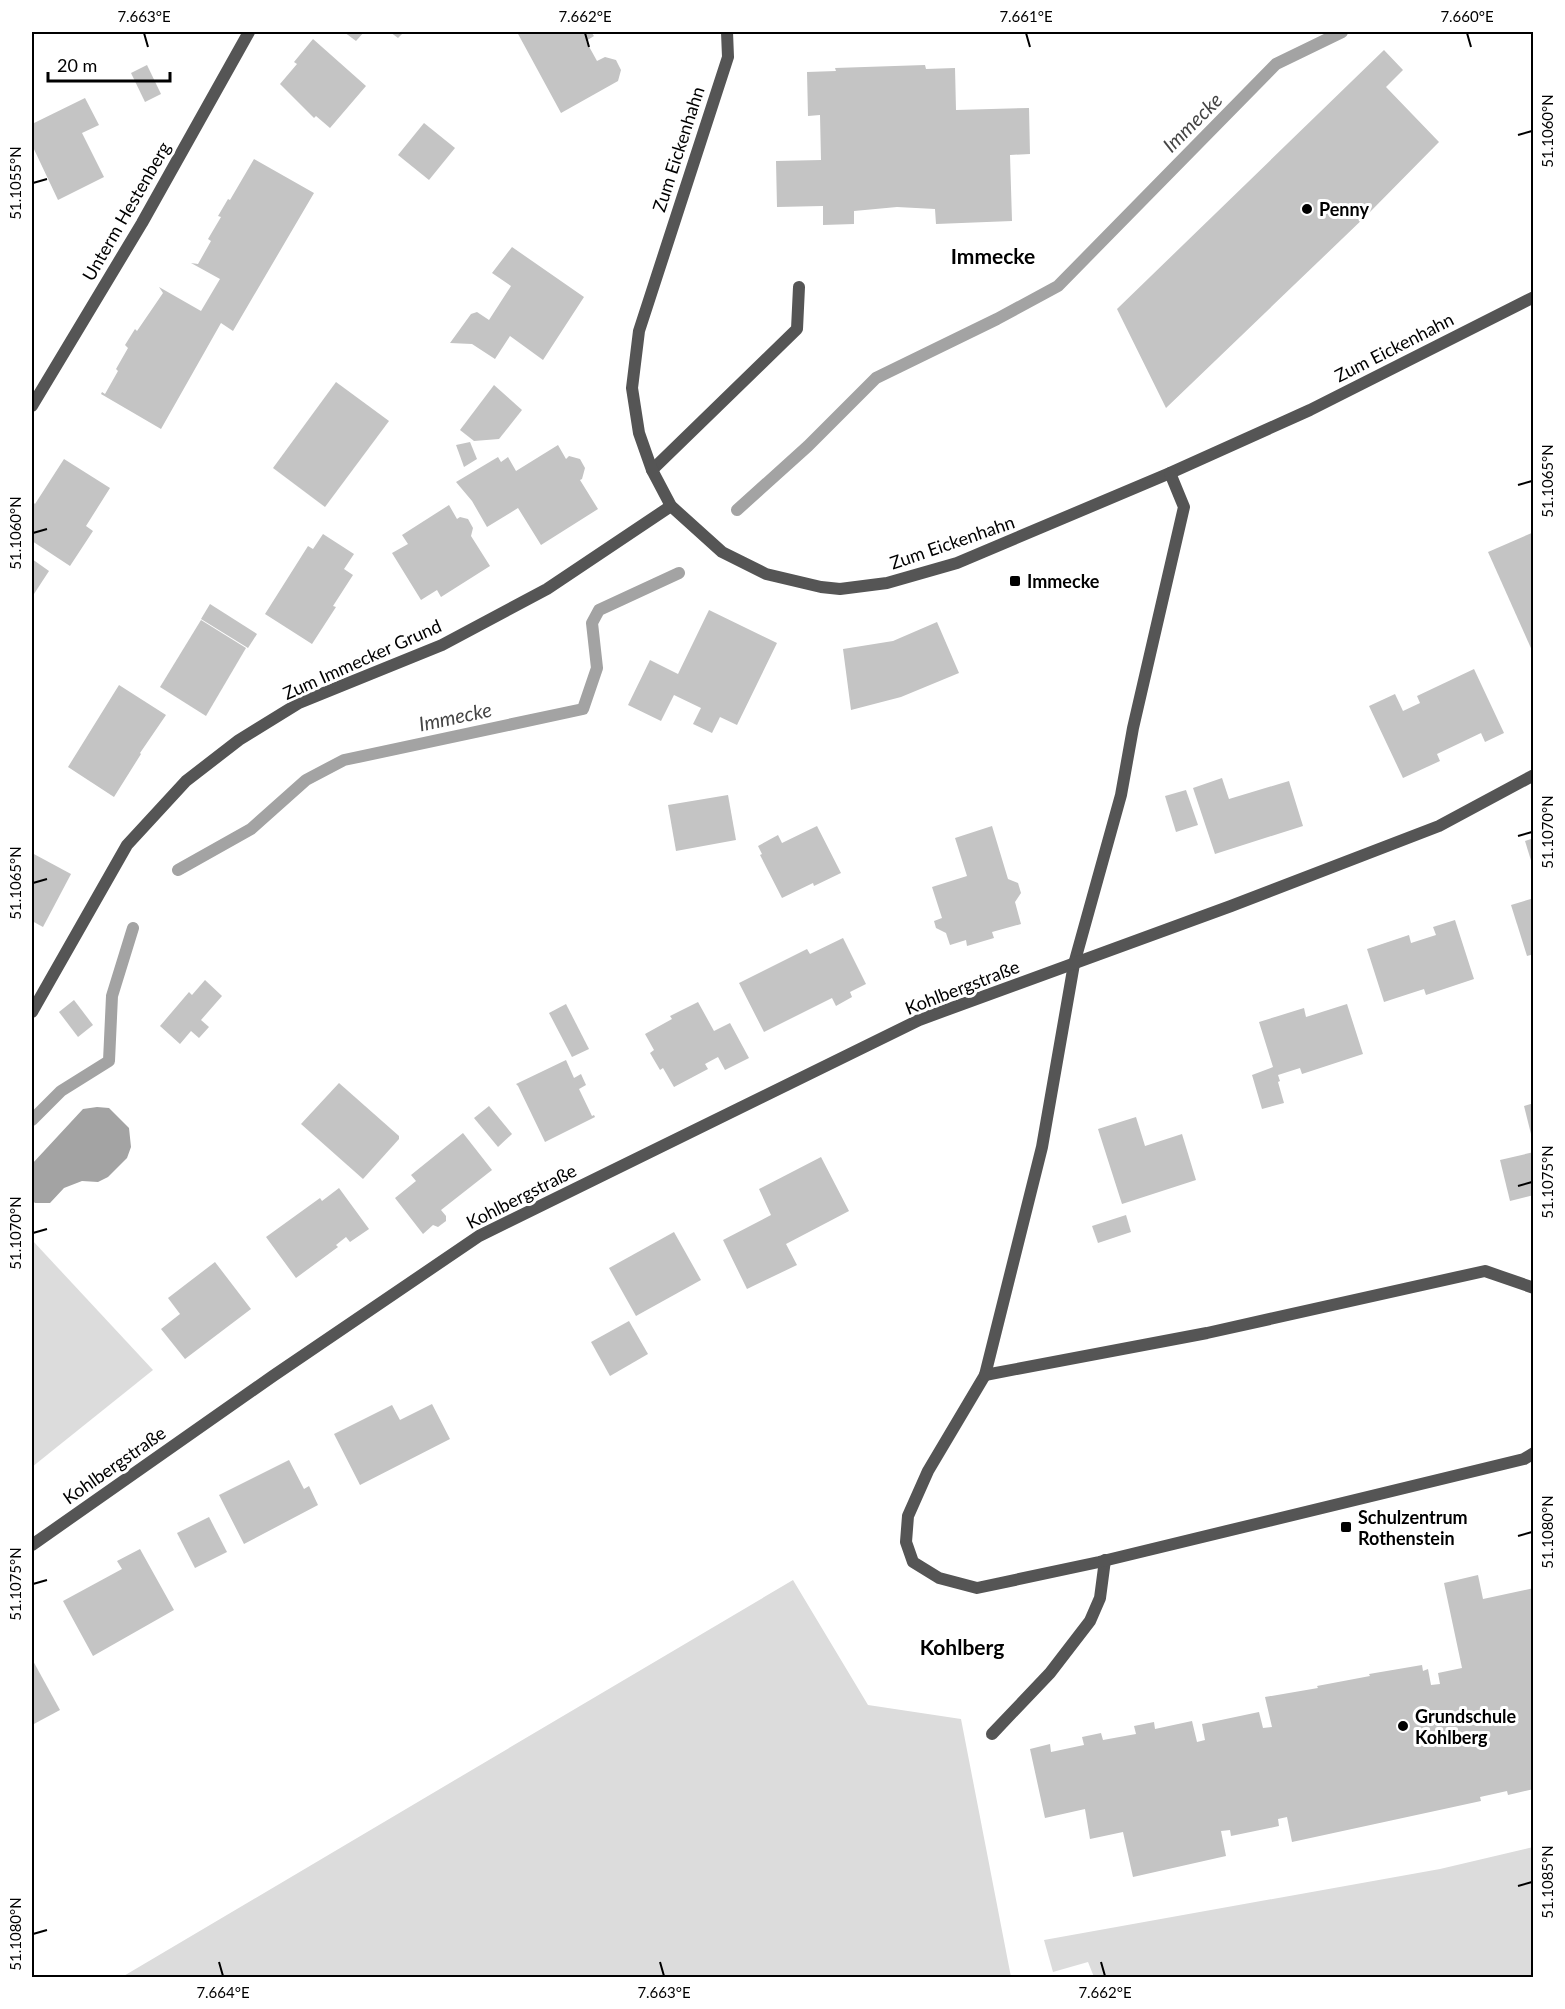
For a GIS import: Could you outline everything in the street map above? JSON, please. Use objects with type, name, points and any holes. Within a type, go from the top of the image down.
[{"type":"street","name":"Unterm Hestenberg","points":[[32,406],[142,223],[249,32]]},
{"type":"street","name":"Zum Eickenhahn","points":[[727,32],[728,57],[639,331],[632,388],[639,434],[652,470],[671,506],[722,552],[766,574],[821,587],[840,589],[887,584],[957,562],[1170,473],[1310,410],[1533,297]]},
{"type":"street","points":[[652,470],[797,329],[799,287]]},
{"type":"street","points":[[1170,473],[1184,507],[1133,728],[1120,795],[1074,964],[1041,1147],[985,1376],[928,1471],[908,1516],[906,1542],[913,1562],[939,1578],[977,1588],[1105,1560],[1524,1459],[1533,1453]]},
{"type":"street","name":"Zum Immecker Grund","points":[[32,1012],[127,845],[186,781],[239,740],[298,703],[452,640],[548,589],[671,506]]},
{"type":"street","name":"Kohlbergstraße","points":[[32,1545],[273,1376],[479,1236],[919,1020],[1439,826],[1533,775]]},
{"type":"street","points":[[985,1376],[1207,1333],[1485,1271],[1533,1288]]},
{"type":"street","points":[[992,1734],[1050,1673],[1090,1621],[1100,1598],[1105,1560]]},
{"type":"shaded area","points":[[109,1108],[129,1128],[131,1147],[127,1158],[108,1177],[98,1182],[82,1181],[64,1188],[50,1203],[35,1203],[32,1200],[32,1164],[83,1109]]},
{"type":"shaded area","points":[[32,1240],[153,1370],[32,1467]]},
{"type":"shaded area","points":[[793,1580],[868,1705],[961,1719],[1011,1977],[122,1977]]},
{"type":"shaded area","points":[[1533,1847],[1533,1977],[1094,1977],[1088,1962],[1053,1972],[1044,1940],[1440,1869]]},
{"type":"building","points":[[344,32],[364,32],[356,41]]},
{"type":"building","points":[[390,32],[404,32],[398,38]]},
{"type":"building","points":[[517,32],[591,32],[594,36],[586,41],[597,61],[605,57],[616,60],[621,70],[618,81],[561,113]]},
{"type":"building","points":[[313,39],[366,86],[330,128],[316,116],[314,118],[280,84],[297,64],[294,62]]},
{"type":"building","points":[[1384,50],[1403,70],[1386,87],[1439,142],[1368,214],[1166,408],[1117,309]]},
{"type":"building","points":[[147,65],[161,94],[145,102],[131,73]]},
{"type":"building","points":[[925,65],[926,69],[955,68],[956,110],[1029,108],[1030,154],[1010,155],[1012,221],[936,224],[935,209],[897,207],[854,211],[854,224],[823,225],[823,206],[777,207],[776,161],[821,160],[820,115],[808,116],[807,72],[836,71],[835,68]]},
{"type":"building","points":[[85,98],[99,125],[82,133],[104,177],[58,200],[32,145],[32,124]]},
{"type":"building","points":[[424,123],[455,148],[429,180],[398,155]]},
{"type":"building","points":[[254,159],[314,193],[233,331],[221,323],[161,429],[101,394],[102,392],[105,394],[118,371],[116,369],[128,348],[125,345],[163,293],[159,287],[201,311],[220,279],[191,263],[198,264],[211,241],[208,239],[221,217],[218,216]]},
{"type":"building","points":[[512,247],[584,297],[543,360],[510,336],[495,359],[472,344],[450,343],[471,314],[477,312],[489,320],[511,286],[492,273]]},
{"type":"building","points":[[336,382],[389,421],[325,507],[273,468]]},
{"type":"building","points":[[494,385],[522,410],[499,439],[474,441],[460,430]]},
{"type":"building","points":[[470,442],[477,459],[464,467],[456,445]]},
{"type":"building","points":[[558,445],[566,459],[569,456],[580,459],[585,468],[580,480],[598,509],[541,545],[518,508],[487,527],[472,501],[456,482],[498,457],[501,462],[508,457],[516,471]]},
{"type":"building","points":[[64,459],[110,488],[86,526],[93,531],[70,566],[32,541],[32,504],[33,502],[35,504]]},
{"type":"building","points":[[449,505],[457,519],[460,517],[468,519],[473,528],[471,536],[490,566],[441,597],[437,590],[421,600],[392,553],[408,544],[402,535]]},
{"type":"building","points":[[1534,532],[1534,655],[1488,552]]},
{"type":"building","points":[[323,534],[354,554],[344,569],[353,575],[312,644],[265,614],[308,546],[313,549]]},
{"type":"building","points":[[32,559],[49,571],[32,597]]},
{"type":"building","points":[[210,604],[257,634],[248,648],[201,619]]},
{"type":"building","points":[[709,610],[777,643],[737,725],[720,717],[712,733],[693,724],[701,708],[674,695],[661,721],[628,705],[650,660],[678,674]]},
{"type":"building","points":[[201,620],[246,648],[206,716],[160,687]]},
{"type":"building","points":[[937,622],[959,673],[901,697],[851,710],[843,649],[893,641]]},
{"type":"building","points":[[1474,669],[1504,733],[1485,742],[1481,733],[1437,754],[1440,761],[1403,778],[1369,706],[1395,694],[1403,711],[1420,703],[1417,696]]},
{"type":"building","points":[[119,685],[166,715],[114,797],[68,767]]},
{"type":"building","points":[[1222,778],[1229,799],[1289,781],[1303,826],[1215,854],[1193,788]]},
{"type":"building","points":[[1186,790],[1198,825],[1176,832],[1165,796]]},
{"type":"building","points":[[728,795],[736,840],[676,851],[668,805]]},
{"type":"building","points":[[817,826],[841,873],[782,898],[760,855],[762,854],[758,846],[778,835],[782,843]]},
{"type":"building","points":[[992,826],[1008,879],[1018,883],[1021,893],[1015,902],[1021,924],[992,932],[994,938],[967,946],[966,940],[950,945],[946,933],[936,928],[934,921],[942,918],[932,887],[967,876],[955,838]]},
{"type":"building","points":[[1534,838],[1534,867],[1533,867],[1525,841]]},
{"type":"building","points":[[32,853],[71,874],[43,927],[32,921]]},
{"type":"building","points":[[1534,898],[1534,954],[1527,956],[1511,905]]},
{"type":"building","points":[[1455,920],[1474,979],[1426,995],[1424,989],[1384,1002],[1367,949],[1409,935],[1411,943],[1436,935],[1433,927]]},
{"type":"building","points":[[843,938],[866,984],[850,992],[852,997],[836,1006],[832,998],[764,1032],[739,983],[807,949],[810,954]]},
{"type":"building","points":[[205,980],[222,996],[201,1020],[209,1027],[199,1038],[191,1031],[180,1044],[160,1026],[189,992],[192,995]]},
{"type":"building","points":[[74,1000],[93,1025],[78,1037],[59,1012]]},
{"type":"building","points":[[698,1002],[714,1031],[730,1023],[749,1058],[725,1070],[718,1057],[705,1064],[708,1069],[674,1087],[663,1068],[660,1070],[650,1053],[654,1050],[645,1034],[672,1019],[670,1016]]},
{"type":"building","points":[[566,1004],[589,1049],[572,1057],[549,1013]]},
{"type":"building","points":[[1347,1004],[1363,1054],[1302,1074],[1300,1068],[1278,1075],[1284,1103],[1262,1109],[1252,1075],[1273,1067],[1259,1022],[1304,1008],[1306,1017]]},
{"type":"building","points":[[566,1060],[574,1078],[581,1074],[586,1085],[579,1089],[592,1116],[595,1117],[545,1142],[516,1084]]},
{"type":"building","points":[[339,1083],[399,1136],[399,1139],[363,1179],[301,1124]]},
{"type":"building","points":[[1534,1103],[1534,1142],[1533,1142],[1524,1106]]},
{"type":"building","points":[[489,1106],[512,1134],[498,1147],[474,1118]]},
{"type":"building","points":[[1136,1117],[1145,1146],[1182,1134],[1196,1180],[1122,1204],[1098,1129]]},
{"type":"building","points":[[463,1133],[492,1170],[441,1210],[446,1216],[446,1221],[438,1227],[433,1225],[423,1234],[395,1198],[416,1181],[411,1175]]},
{"type":"building","points":[[1534,1152],[1534,1195],[1510,1201],[1500,1160]]},
{"type":"building","points":[[821,1157],[849,1211],[786,1244],[797,1265],[747,1289],[723,1240],[771,1215],[759,1189]]},
{"type":"building","points":[[339,1188],[369,1229],[350,1242],[346,1237],[336,1245],[338,1247],[296,1278],[266,1237],[320,1198],[322,1201]]},
{"type":"building","points":[[1126,1215],[1131,1232],[1098,1243],[1092,1226]]},
{"type":"building","points":[[674,1232],[701,1280],[636,1316],[609,1268]]},
{"type":"building","points":[[215,1262],[251,1309],[185,1359],[161,1329],[180,1314],[168,1298]]},
{"type":"building","points":[[629,1321],[648,1354],[610,1376],[591,1342]]},
{"type":"building","points":[[432,1404],[450,1439],[360,1485],[334,1434],[392,1405],[400,1420]]},
{"type":"building","points":[[289,1460],[304,1489],[309,1486],[318,1505],[244,1544],[219,1495]]},
{"type":"building","points":[[209,1517],[227,1552],[195,1568],[177,1533]]},
{"type":"building","points":[[140,1549],[174,1610],[93,1656],[63,1601],[122,1569],[117,1561]]},
{"type":"building","name":"Grundschule Kohlberg","points":[[1478,1575],[1483,1599],[1534,1588],[1534,1789],[1508,1795],[1507,1791],[1480,1797],[1481,1801],[1292,1842],[1287,1817],[1278,1819],[1279,1826],[1231,1836],[1230,1830],[1221,1831],[1226,1856],[1133,1877],[1123,1832],[1090,1839],[1085,1809],[1045,1818],[1030,1749],[1050,1744],[1051,1752],[1084,1745],[1082,1737],[1101,1733],[1103,1740],[1136,1734],[1134,1726],[1154,1722],[1155,1729],[1192,1721],[1197,1742],[1205,1740],[1202,1724],[1259,1712],[1263,1728],[1272,1727],[1265,1697],[1422,1665],[1423,1671],[1428,1669],[1431,1685],[1440,1684],[1438,1673],[1462,1668],[1444,1583]]},
{"type":"building","points":[[32,1659],[60,1710],[32,1725]]},
{"type":"waterway","name":"Immecke","points":[[737,510],[808,446],[876,378],[997,319],[1058,286],[1276,64],[1342,32]]},
{"type":"waterway","name":"Immecke","points":[[178,870],[251,829],[306,780],[344,760],[583,709],[597,668],[592,623],[599,610],[679,573]]},
{"type":"waterway","name":"Immecke","points":[[32,1120],[61,1091],[109,1061],[112,996],[133,928]]},
{"type":"place","name":"Penny","points":[[1307,209]]},
{"type":"place","name":"Immecke","points":[[1015,581]]},
{"type":"place","name":"Schulzentrum Rothenstein","points":[[1346,1527]]},
{"type":"place","name":"Grundschule Kohlberg","points":[[1403,1726]]},
{"type":"district","name":"Immecke","points":[[993,255]]},
{"type":"district","name":"Kohlberg","points":[[962,1646]]}]
